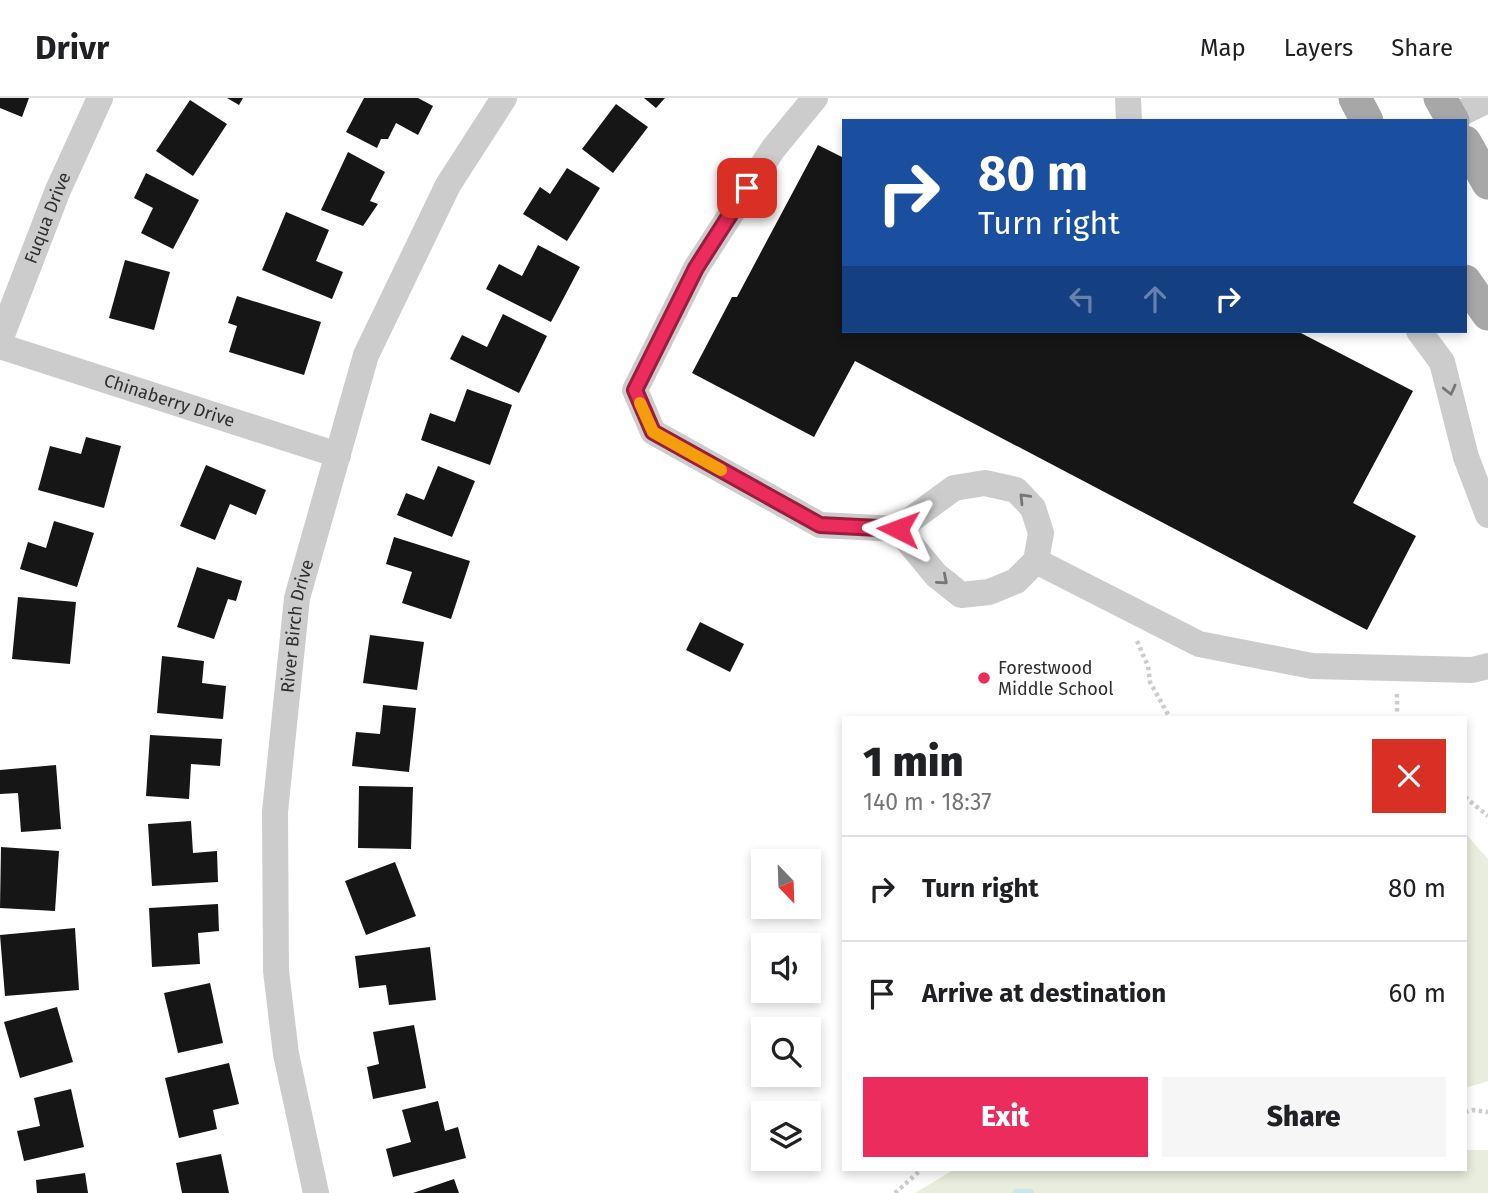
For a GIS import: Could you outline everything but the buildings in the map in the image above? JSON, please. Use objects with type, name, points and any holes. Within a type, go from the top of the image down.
[{"type":"main road","points":[[1355,98],[1366,119]]},
{"type":"main road","points":[[1467,146],[1488,183]]},
{"type":"main road","points":[[1467,284],[1488,314]]},
{"type":"street","name":"Fuqua Drive","points":[[0,340],[58,190],[100,98]]},
{"type":"street","name":"River Birch Drive","points":[[316,1193],[286,1054],[276,971],[275,812],[297,598],[366,355],[448,185],[504,98]]},
{"type":"street","points":[[815,98],[773,149],[696,268],[635,390],[653,432],[820,525],[898,529],[954,488],[985,483],[1016,490],[1033,508],[1041,533],[1035,561],[1016,581],[989,592],[961,595],[936,575],[898,529]]},
{"type":"street","points":[[1128,98],[1129,119]]},
{"type":"street","points":[[1452,119],[1488,100]]},
{"type":"street","points":[[1421,333],[1443,362],[1466,457],[1488,515]]},
{"type":"street","name":"Chinaberry Drive","points":[[0,346],[338,454]]},
{"type":"street","points":[[1035,561],[1199,644],[1312,666],[1472,670],[1488,666]]},
{"type":"path","points":[[1136,638],[1150,682],[1169,716]]},
{"type":"path","points":[[1394,683],[1397,713]]},
{"type":"path","points":[[1467,799],[1488,816]]},
{"type":"path","points":[[1467,1112],[1488,1112]]},
{"type":"path","points":[[895,1193],[920,1171]]},
{"type":"green space","points":[[1467,835],[1488,859],[1488,1081],[1467,1087]]},
{"type":"green space","points":[[1467,1150],[1488,1150],[1488,1193],[915,1193],[952,1171],[1467,1171]]},
{"type":"waterway","points":[[1017,1193],[1030,1193]]},
{"type":"slow traffic","points":[[640,403],[653,432],[721,470]]},
{"type":"place","name":"Forestwood Middle School","points":[[984,678]]},
{"type":"route","points":[[747,188],[696,268],[635,390],[646,418],[653,432],[820,525],[898,529]]}]
